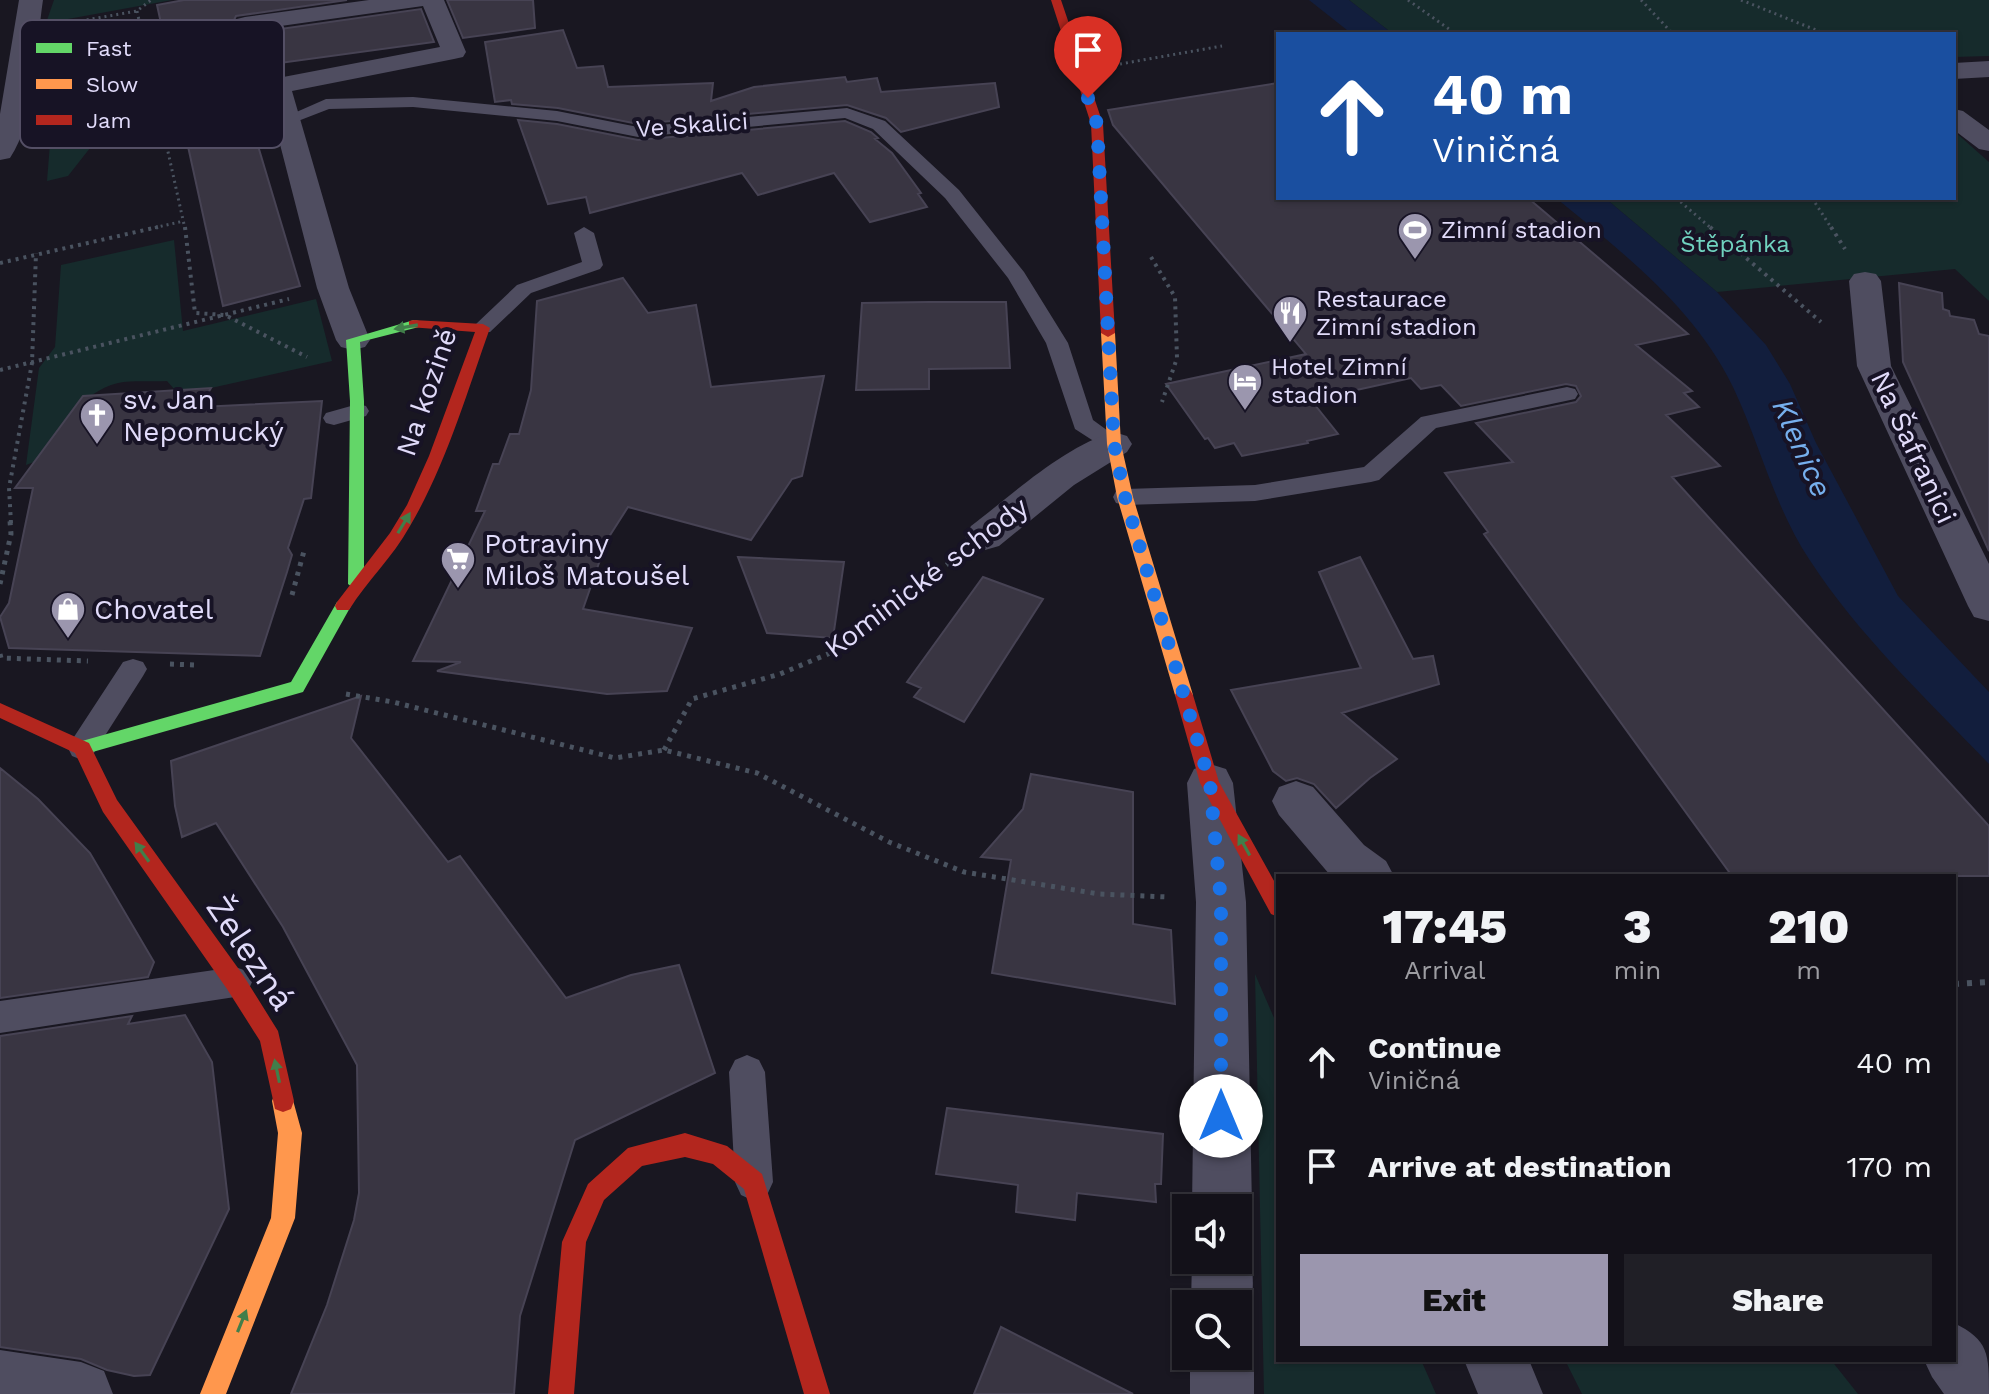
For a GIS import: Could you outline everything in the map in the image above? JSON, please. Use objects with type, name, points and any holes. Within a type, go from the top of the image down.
[{"type":"street","points":[[28,20],[31,0]]},
{"type":"street","points":[[274,20],[421,0]]},
{"type":"street","points":[[284,85],[454,52],[432,0]]},
{"type":"street","points":[[1056,0],[1097,124],[1114,444],[1125,497],[1210,783],[1221,902],[1222,1194]]},
{"type":"street","points":[[1956,71],[1989,69]]},
{"type":"street","points":[[0,152],[14,112],[20,72]]},
{"type":"street","points":[[284,116],[333,288],[353,340]]},
{"type":"street","points":[[1956,118],[1989,143]]},
{"type":"street","name":"Na Šafranici","points":[[1865,281],[1874,366],[1989,606]]},
{"type":"street","name":"Na kozině","points":[[82,748],[297,687],[356,584],[401,529],[421,491],[483,328],[412,324],[353,340],[360,394],[353,536],[356,584]]},
{"type":"street","name":"Kominické schody","points":[[985,536],[1061,476],[1114,444]]},
{"type":"street","points":[[0,710],[82,748]]},
{"type":"street","name":"Železná","points":[[82,748],[110,806],[235,982],[270,1038],[290,1133],[283,1218],[213,1394]]},
{"type":"street","points":[[1210,783],[1276,904]]},
{"type":"street","points":[[1296,801],[1347,860],[1366,874]]},
{"type":"street","points":[[561,1394],[574,1242],[596,1192],[636,1156],[685,1145],[719,1154],[754,1182],[817,1394]]},
{"type":"street","points":[[1956,1358],[1985,1394]]},
{"type":"street","points":[[1497,1362],[1511,1394]]},
{"type":"street","points":[[1222,1370],[1222,1394]]},
{"type":"street","points":[[0,1382],[81,1394]]},
{"type":"lane","name":"Ve Skalici","points":[[285,121],[326,104],[413,102],[557,116],[638,132],[847,113],[879,125],[952,194],[1017,276],[1057,343],[1083,424],[1114,444]]},
{"type":"lane","points":[[483,328],[524,289],[593,265],[584,233]]},
{"type":"lane","points":[[1125,497],[1255,493],[1371,474],[1429,422],[1567,394]]},
{"type":"lane","points":[[334,418],[358,411]]},
{"type":"lane","points":[[82,748],[133,669]]},
{"type":"lane","points":[[0,1017],[235,982]]},
{"type":"lane","points":[[747,1072],[754,1182]]},
{"type":"path","points":[[88,20],[137,11],[151,0]]},
{"type":"path","points":[[1408,0],[1453,32]]},
{"type":"path","points":[[1641,0],[1671,32]]},
{"type":"path","points":[[1741,0],[1821,32]]},
{"type":"path","points":[[137,11],[139,20]]},
{"type":"path","points":[[1129,62],[1222,46]]},
{"type":"path","points":[[168,148],[184,221],[195,313],[225,315],[325,366],[338,403],[334,418]]},
{"type":"path","points":[[1678,200],[1874,366]]},
{"type":"path","points":[[1813,200],[1865,281]]},
{"type":"path","points":[[0,263],[184,221]]},
{"type":"path","points":[[0,584],[11,534],[9,488],[32,363],[36,253]]},
{"type":"path","points":[[0,370],[333,288]]},
{"type":"path","name":"Kominické schody","points":[[664,750],[692,699],[780,674],[835,651],[985,536]]},
{"type":"path","points":[[290,603],[306,544]]},
{"type":"path","points":[[0,654],[1,658],[91,662]]},
{"type":"path","points":[[167,664],[197,665]]},
{"type":"path","points":[[393,702],[615,758],[664,750],[757,773],[889,842],[964,872],[1099,894],[1157,896]]},
{"type":"path","points":[[1956,984],[1989,982]]},
{"type":"green space","points":[[54,0],[172,0],[62,20],[47,20]]},
{"type":"green space","points":[[1349,0],[1989,0],[1989,56],[1956,57],[1956,32],[1390,32]]},
{"type":"green space","name":"Štěpánka","points":[[1956,133],[1989,162],[1989,301],[1955,269],[1717,292],[1607,200],[1956,200]]},
{"type":"green space","points":[[50,148],[90,148],[68,176],[47,181]]},
{"type":"green space","points":[[174,240],[183,331],[316,299],[332,361],[211,388],[175,390],[167,381],[118,383],[104,388],[81,404],[34,462],[26,465],[39,368],[55,347],[61,265]]},
{"type":"green space","points":[[1255,974],[1276,1022],[1276,1362],[1422,1362],[1436,1394],[1264,1394]]},
{"type":"green space","points":[[1566,1362],[1833,1362],[1858,1394],[1582,1394]]},
{"type":"water","points":[[1309,0],[1349,0],[1390,32],[1349,32]]},
{"type":"water","name":"Klenice","points":[[1558,200],[1607,200],[1717,292],[1766,345],[1790,384],[1816,443],[1898,596],[1989,692],[1989,764],[1871,640],[1828,587],[1786,518],[1743,409],[1717,358],[1678,307],[1606,239]]},
{"type":"building","points":[[184,0],[347,0],[236,16],[234,20],[160,20],[157,5]]},
{"type":"building","points":[[447,0],[533,0],[535,28],[463,38]]},
{"type":"building","points":[[421,9],[434,42],[284,62],[284,28]]},
{"type":"building","points":[[563,30],[577,68],[603,66],[608,87],[713,83],[711,101],[754,87],[845,77],[847,82],[877,78],[881,92],[995,83],[999,107],[901,132],[886,118],[847,105],[638,124],[558,108],[512,104],[511,100],[495,102],[485,42]]},
{"type":"building","points":[[1276,83],[1276,200],[1530,200],[1688,334],[1636,345],[1692,391],[1684,393],[1699,407],[1666,415],[1720,466],[1672,477],[1989,826],[1989,876],[1731,874],[1484,534],[1488,532],[1445,473],[1513,462],[1476,423],[1576,402],[1581,396],[1576,386],[1566,384],[1461,406],[1441,385],[1421,389],[1411,378],[1311,400],[1338,434],[1242,456],[1234,443],[1215,448],[1208,438],[1205,439],[1166,384],[1306,354],[1113,125],[1108,110]]},
{"type":"building","points":[[518,120],[557,124],[638,140],[845,121],[878,138],[875,139],[892,153],[921,193],[918,194],[927,207],[870,222],[834,173],[758,195],[742,173],[590,213],[586,197],[548,204]]},
{"type":"building","points":[[188,148],[259,148],[300,286],[223,306]]},
{"type":"building","points":[[623,278],[648,313],[696,305],[711,387],[824,376],[802,476],[792,479],[751,540],[628,507],[607,540],[583,609],[692,628],[667,691],[607,694],[437,671],[461,662],[413,661],[485,511],[476,511],[493,464],[499,464],[510,434],[519,434],[531,390],[537,301]]},
{"type":"building","points":[[1899,283],[1942,293],[1943,309],[1949,311],[1950,316],[1974,320],[1979,334],[1989,336],[1989,551],[1903,362]]},
{"type":"building","points":[[1006,302],[1010,368],[929,369],[929,389],[856,390],[862,303]]},
{"type":"building","points":[[211,388],[200,407],[322,401],[311,498],[304,499],[288,548],[292,555],[260,656],[9,648],[0,617],[9,603],[33,488],[15,488],[83,396]]},
{"type":"building","points":[[738,557],[844,562],[833,638],[767,633]]},
{"type":"building","points":[[1360,557],[1413,659],[1433,656],[1439,684],[1342,713],[1397,759],[1336,808],[1314,784],[1297,778],[1286,781],[1273,771],[1231,690],[1361,668],[1319,572]]},
{"type":"building","points":[[983,577],[1043,599],[964,722],[914,697],[921,688],[907,682]]},
{"type":"building","points":[[361,696],[351,738],[448,862],[460,856],[566,998],[631,975],[679,965],[715,1073],[575,1140],[520,1316],[514,1394],[291,1394],[327,1305],[354,1220],[359,1193],[357,1065],[283,927],[216,823],[182,837],[175,806],[171,761]]},
{"type":"building","points":[[0,768],[38,799],[90,853],[154,962],[148,977],[0,998]]},
{"type":"building","points":[[1031,774],[1133,792],[1133,924],[1171,930],[1175,1004],[992,973],[1011,860],[981,857],[1023,809]]},
{"type":"building","points":[[185,1015],[212,1062],[229,1209],[150,1375],[134,1376],[107,1370],[81,1359],[0,1347],[0,1036],[132,1016],[128,1024]]},
{"type":"building","points":[[947,1108],[1163,1134],[1161,1184],[1155,1184],[1156,1202],[1077,1193],[1075,1220],[1016,1212],[1018,1185],[936,1174]]},
{"type":"building","points":[[1001,1327],[1133,1394],[974,1394]]},
{"type":"traffic: fast","points":[[356,584],[357,401],[353,340],[414,324]]},
{"type":"traffic: fast","points":[[82,748],[297,687],[343,606]]},
{"type":"traffic: slow","points":[[1108,333],[1114,444],[1125,497],[1184,695]]},
{"type":"traffic: slow","points":[[213,1394],[283,1218],[290,1133],[283,1101]]},
{"type":"traffic: jam","points":[[1056,0],[1097,124],[1108,333]]},
{"type":"traffic: jam","points":[[343,606],[415,505],[437,456],[483,328],[414,324]]},
{"type":"traffic: jam","points":[[1184,695],[1210,783],[1276,904]]},
{"type":"traffic: jam","points":[[0,710],[82,748],[110,806],[235,982],[270,1038],[283,1101]]},
{"type":"traffic: jam","points":[[561,1394],[574,1242],[596,1192],[636,1156],[685,1145],[719,1154],[754,1182],[817,1394]]},
{"type":"place","name":"Zimní stadion","points":[[1415,261]]},
{"type":"place","name":"Restaurace Zimní stadion","points":[[1290,344]]},
{"type":"place","name":"Hotel Zimní stadion","points":[[1245,412]]},
{"type":"place","name":"sv. Jan Nepomucký","points":[[97,446]]},
{"type":"place","name":"Potraviny Miloš Matoušel","points":[[458,590]]},
{"type":"place","name":"Chovatel","points":[[68,640]]},
{"type":"route","points":[[1088,98],[1097,124],[1114,444],[1125,497],[1210,783],[1221,902],[1221,1116]]}]
